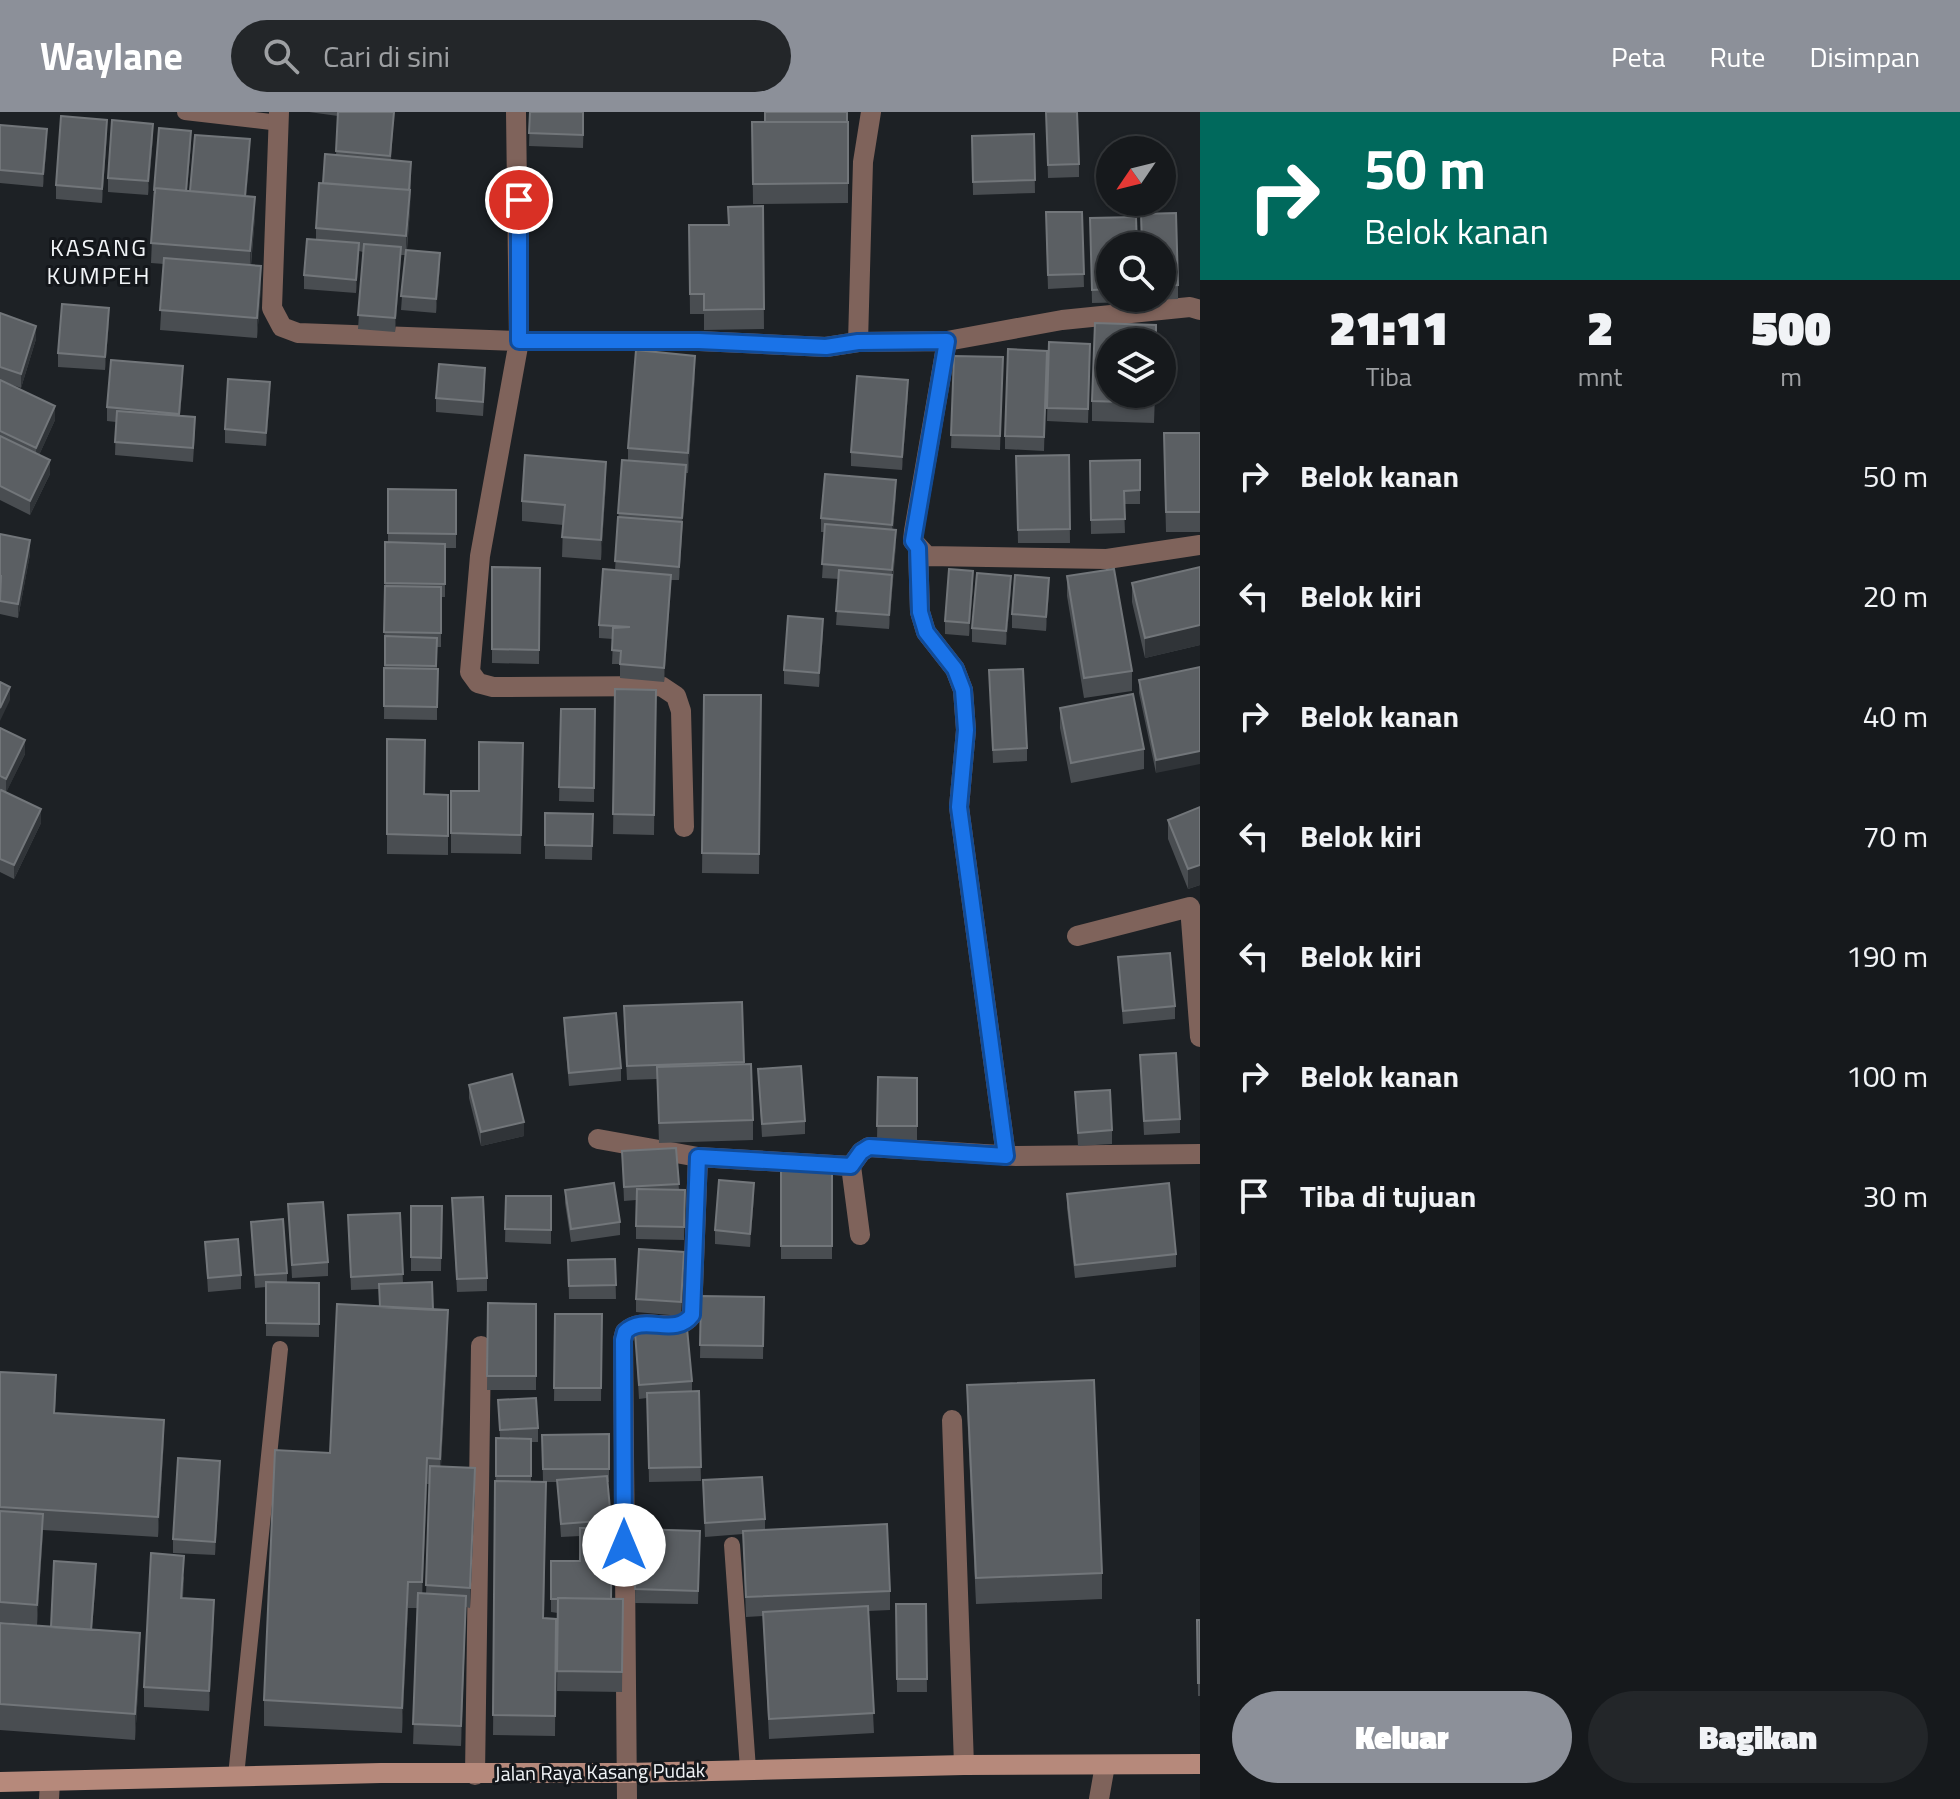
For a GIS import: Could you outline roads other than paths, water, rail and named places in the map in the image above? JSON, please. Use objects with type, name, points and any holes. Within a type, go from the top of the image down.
[{"type":"street","points":[[516,112],[519,341],[480,556],[470,672],[478,683],[493,687],[661,686],[676,696],[681,711],[684,827]]},
{"type":"street","points":[[858,342],[863,162],[871,112]]},
{"type":"street","points":[[280,118],[272,308],[282,327],[298,333],[519,341],[699,341],[826,347],[858,342],[947,341],[1062,320],[1190,307],[1200,310]]},
{"type":"street","points":[[947,341],[913,541],[927,556],[1107,559],[1200,545]]},
{"type":"street","points":[[918,548],[920,612],[926,632],[955,669],[963,690],[966,730],[959,807],[1006,1156]]},
{"type":"street","points":[[1077,936],[1190,907],[1200,1037]]},
{"type":"street","points":[[598,1139],[698,1157],[851,1166]]},
{"type":"street","points":[[860,1235],[851,1166],[869,1147],[1006,1156],[1200,1154]]},
{"type":"street","points":[[627,1799],[623,1340],[625,1332],[639,1323],[673,1326],[686,1322],[692,1315],[698,1157]]},
{"type":"street","points":[[475,1775],[481,1346]]},
{"type":"street","points":[[952,1420],[964,1765]]},
{"type":"street","name":"Jalan Raya Kasang Pudak","points":[[0,1782],[50,1790],[236,1776],[1200,1764]]},
{"type":"street","points":[[1099,1799],[1105,1765]]},
{"type":"lane","points":[[185,112],[280,118]]},
{"type":"lane","points":[[236,1776],[280,1349]]},
{"type":"lane","points":[[732,1545],[748,1769]]},
{"type":"district","name":"KASANG KUMPEH","points":[[99,262]]}]
